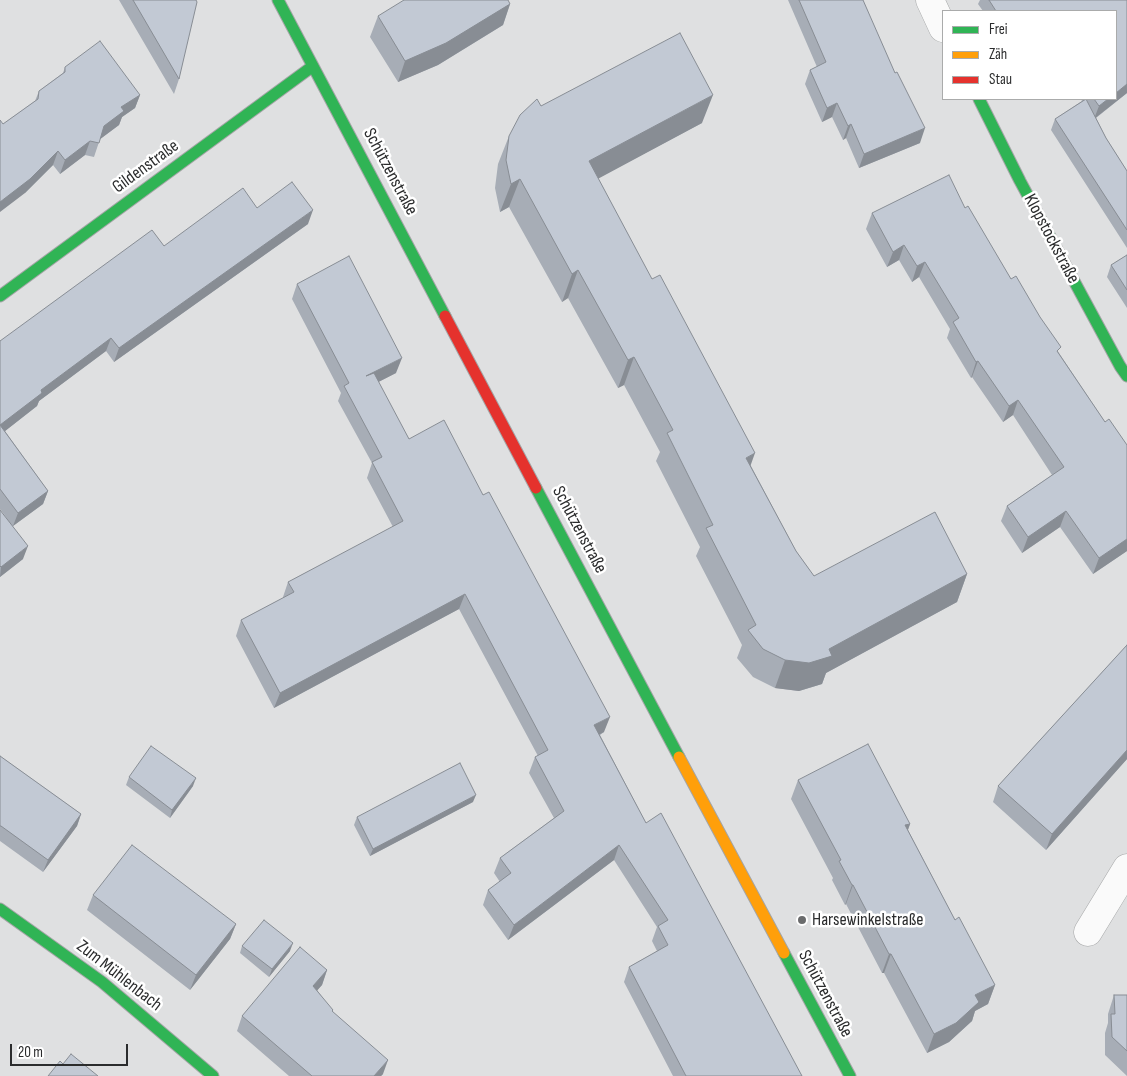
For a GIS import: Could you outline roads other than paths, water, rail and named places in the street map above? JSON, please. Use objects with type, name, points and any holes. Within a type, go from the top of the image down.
[{"type":"main road","name":"Schützenstraße","points":[[278,0],[850,1076]]},
{"type":"main road","name":"Gildenstraße","points":[[0,296],[313,66]]},
{"type":"main road","name":"Klopstockstraße","points":[[980,100],[1020,181],[1127,376]]},
{"type":"main road","name":"Zum Mühlenbach","points":[[0,910],[102,982],[213,1076]]},
{"type":"street","points":[[930,0],[942,26]]},
{"type":"street","points":[[1088,932],[1127,868]]},
{"type":"place","name":"Harsewinkelstraße","points":[[802,920]]}]
